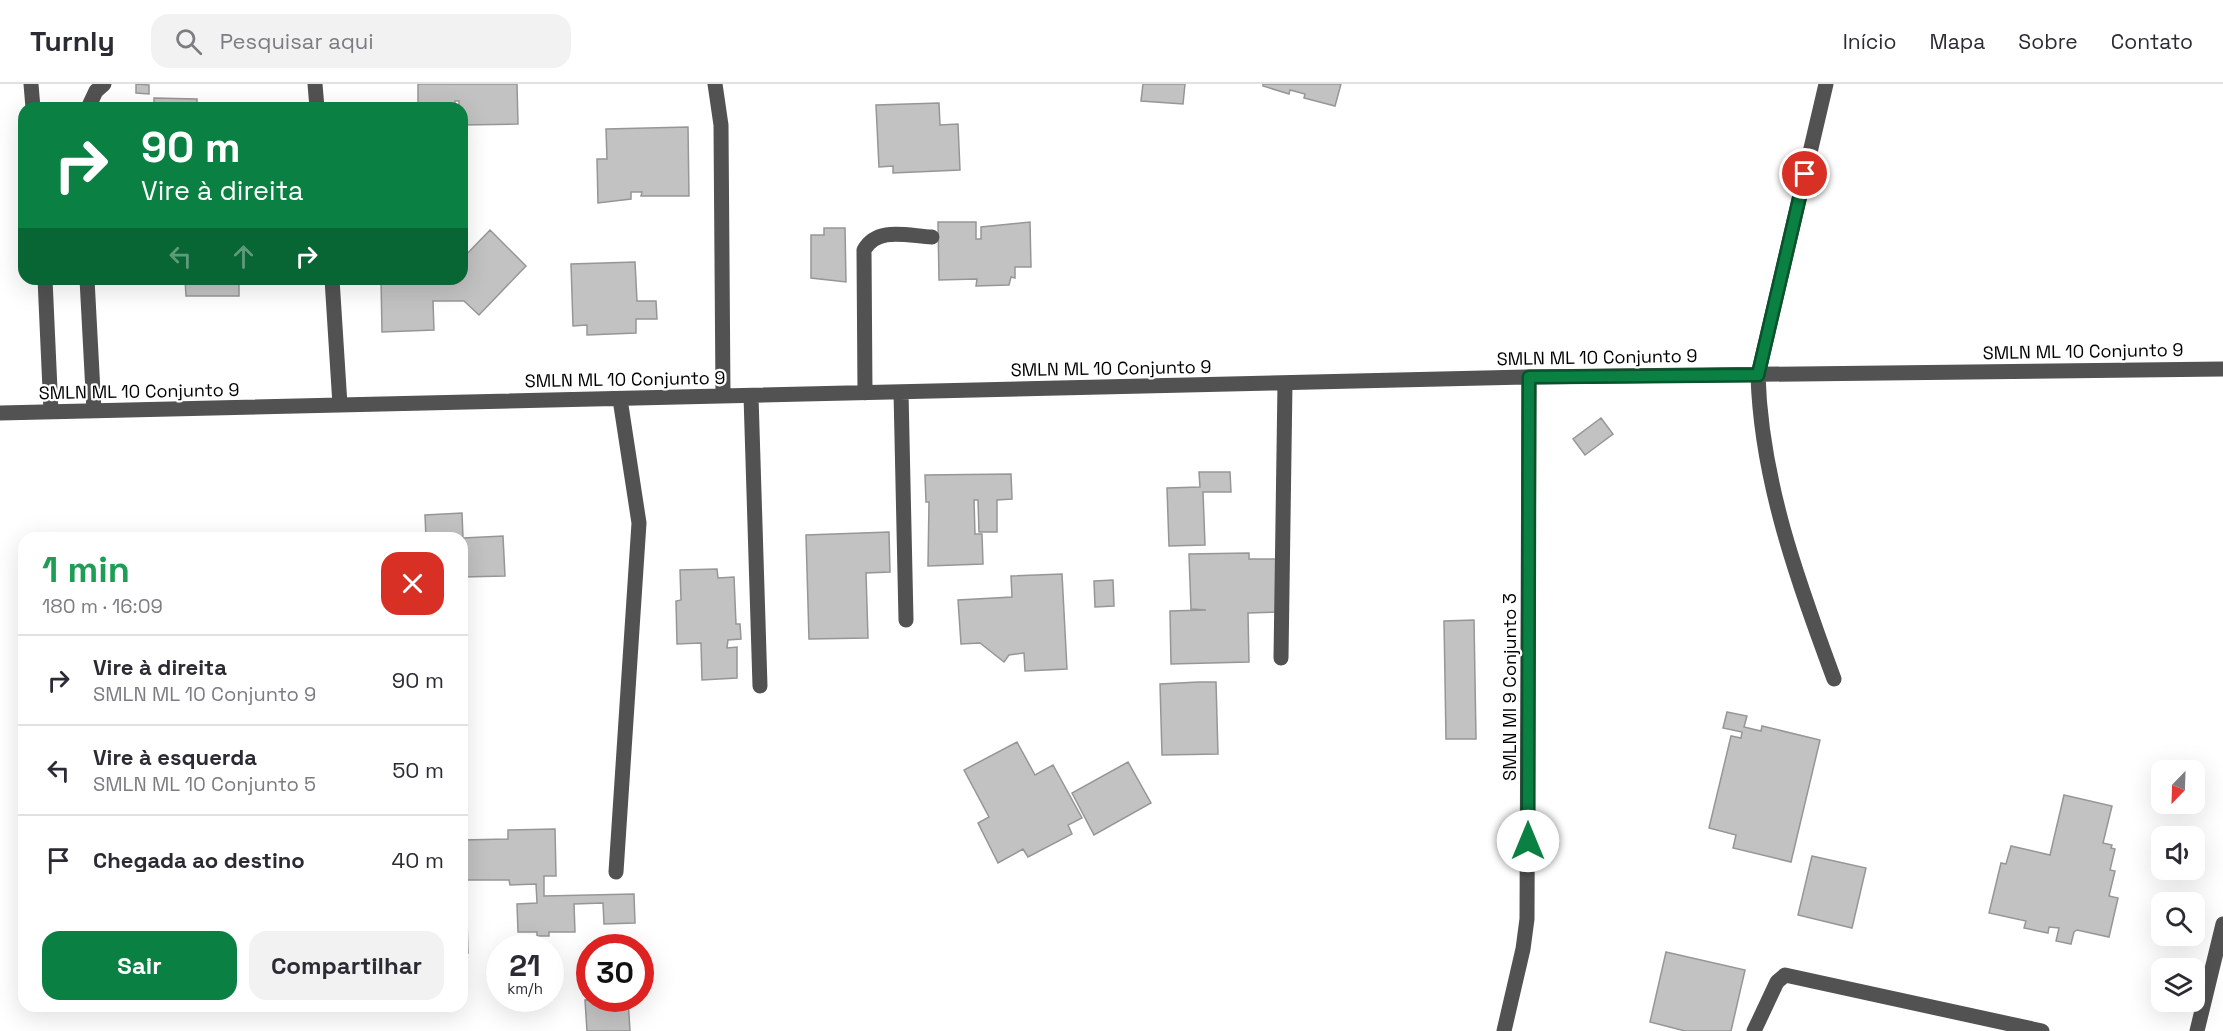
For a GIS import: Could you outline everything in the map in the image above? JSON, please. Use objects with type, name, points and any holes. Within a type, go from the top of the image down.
[{"type":"street","points":[[31,84],[32,102]]},
{"type":"street","points":[[91,102],[96,91],[104,84]]},
{"type":"street","points":[[315,84],[316,102]]},
{"type":"street","points":[[715,84],[721,125],[723,396]]},
{"type":"street","points":[[1826,84],[1758,375],[1759,421],[1768,471],[1799,582],[1834,680]]},
{"type":"street","points":[[865,393],[864,250],[869,241],[879,235],[932,237]]},
{"type":"street","points":[[45,285],[51,412]]},
{"type":"street","points":[[87,285],[94,411]]},
{"type":"street","points":[[332,285],[340,405]]},
{"type":"street","name":"SMLN ML 10 Conjunto 9","points":[[0,413],[1529,377],[2223,369]]},
{"type":"street","name":"SMLN MI 9 Conjunto 3","points":[[1504,1031],[1523,949],[1527,919],[1529,377]]},
{"type":"street","points":[[1281,658],[1285,383]]},
{"type":"street","points":[[901,392],[906,620]]},
{"type":"street","points":[[752,396],[760,686]]},
{"type":"street","points":[[616,872],[639,523],[620,399]]},
{"type":"street","points":[[2197,1031],[2223,924]]},
{"type":"street","points":[[1754,1031],[1777,982],[1785,975],[2042,1031]]},
{"type":"building","points":[[136,84],[149,85],[149,94],[136,93]]},
{"type":"building","points":[[418,84],[517,84],[518,124],[468,125],[468,102],[418,102]]},
{"type":"building","points":[[1143,84],[1185,84],[1183,104],[1141,101]]},
{"type":"building","points":[[1263,84],[1341,84],[1335,106],[1304,98],[1305,94],[1290,90],[1289,94],[1263,86]]},
{"type":"building","points":[[154,98],[197,99],[197,102],[154,102]]},
{"type":"building","points":[[939,103],[940,125],[958,124],[960,170],[893,173],[893,166],[879,167],[876,105]]},
{"type":"building","points":[[688,127],[689,196],[641,196],[642,192],[631,192],[631,199],[598,203],[597,159],[607,159],[606,129]]},
{"type":"building","points":[[938,222],[976,222],[976,239],[981,239],[981,227],[1030,222],[1031,267],[1015,267],[1015,278],[1011,277],[1009,285],[976,286],[977,279],[939,280]]},
{"type":"building","points":[[824,228],[845,228],[846,282],[811,278],[811,235],[824,235]]},
{"type":"building","points":[[490,230],[526,266],[479,315],[464,301],[433,301],[434,330],[382,332],[381,285],[468,285],[468,253]]},
{"type":"building","points":[[635,262],[637,301],[656,301],[657,319],[636,319],[636,333],[587,335],[587,325],[573,326],[571,264]]},
{"type":"building","points":[[185,285],[239,285],[239,296],[186,296]]},
{"type":"building","points":[[1601,418],[1613,434],[1585,455],[1573,439]]},
{"type":"building","points":[[1199,472],[1230,472],[1231,492],[1203,492],[1205,545],[1169,546],[1167,488],[1200,487]]},
{"type":"building","points":[[1011,474],[1012,499],[997,500],[997,532],[979,532],[978,500],[974,500],[975,534],[982,534],[983,564],[928,566],[929,502],[926,502],[925,475]]},
{"type":"building","points":[[462,513],[463,532],[426,532],[425,515]]},
{"type":"building","points":[[889,532],[890,572],[866,573],[868,638],[809,639],[806,535]]},
{"type":"building","points":[[503,536],[505,576],[468,577],[468,538]]},
{"type":"building","points":[[1249,553],[1249,559],[1278,559],[1278,612],[1248,613],[1249,662],[1171,664],[1170,611],[1206,610],[1191,609],[1189,554]]},
{"type":"building","points":[[717,569],[718,578],[734,577],[736,624],[740,624],[741,639],[728,640],[727,648],[737,647],[737,678],[702,680],[701,643],[677,644],[676,601],[681,600],[680,570]]},
{"type":"building","points":[[1062,574],[1067,669],[1025,671],[1024,653],[1009,655],[1004,662],[980,643],[961,644],[958,600],[1012,597],[1011,576]]},
{"type":"building","points":[[1113,580],[1114,606],[1095,607],[1094,581]]},
{"type":"building","points":[[1474,620],[1476,739],[1446,739],[1444,621]]},
{"type":"building","points":[[1216,682],[1218,754],[1162,755],[1160,684]]},
{"type":"building","points":[[1727,712],[1747,716],[1744,727],[1761,731],[1762,726],[1820,740],[1791,862],[1733,848],[1736,835],[1709,828],[1731,736],[1741,738],[1742,732],[1723,728]]},
{"type":"building","points":[[1017,742],[1035,775],[1053,765],[1082,818],[1068,825],[1072,834],[1028,857],[1023,849],[998,863],[978,823],[989,817],[964,770]]},
{"type":"building","points":[[1128,762],[1151,803],[1094,835],[1072,793]]},
{"type":"building","points":[[2064,795],[2112,806],[2103,843],[2112,845],[2111,848],[2115,849],[2110,870],[2115,871],[2109,896],[2118,898],[2109,937],[2077,930],[2074,932],[2071,944],[2056,941],[2059,928],[2049,927],[2048,933],[2024,928],[2026,921],[1989,913],[2001,863],[2006,864],[2011,846],[2050,855]]},
{"type":"building","points":[[555,829],[556,876],[544,876],[544,896],[634,894],[635,923],[604,924],[603,903],[574,904],[575,932],[537,934],[537,932],[518,932],[517,904],[537,903],[536,884],[510,885],[509,880],[468,880],[468,840],[508,839],[508,830]]},
{"type":"building","points":[[1812,856],[1866,868],[1852,928],[1798,915]]},
{"type":"building","points":[[1666,952],[1745,970],[1731,1031],[1685,1031],[1650,1022]]},
{"type":"building","points":[[586,1012],[629,1012],[630,1031],[587,1031]]},
{"type":"route","points":[[1528,841],[1529,377],[1758,375],[1805,174]]}]
